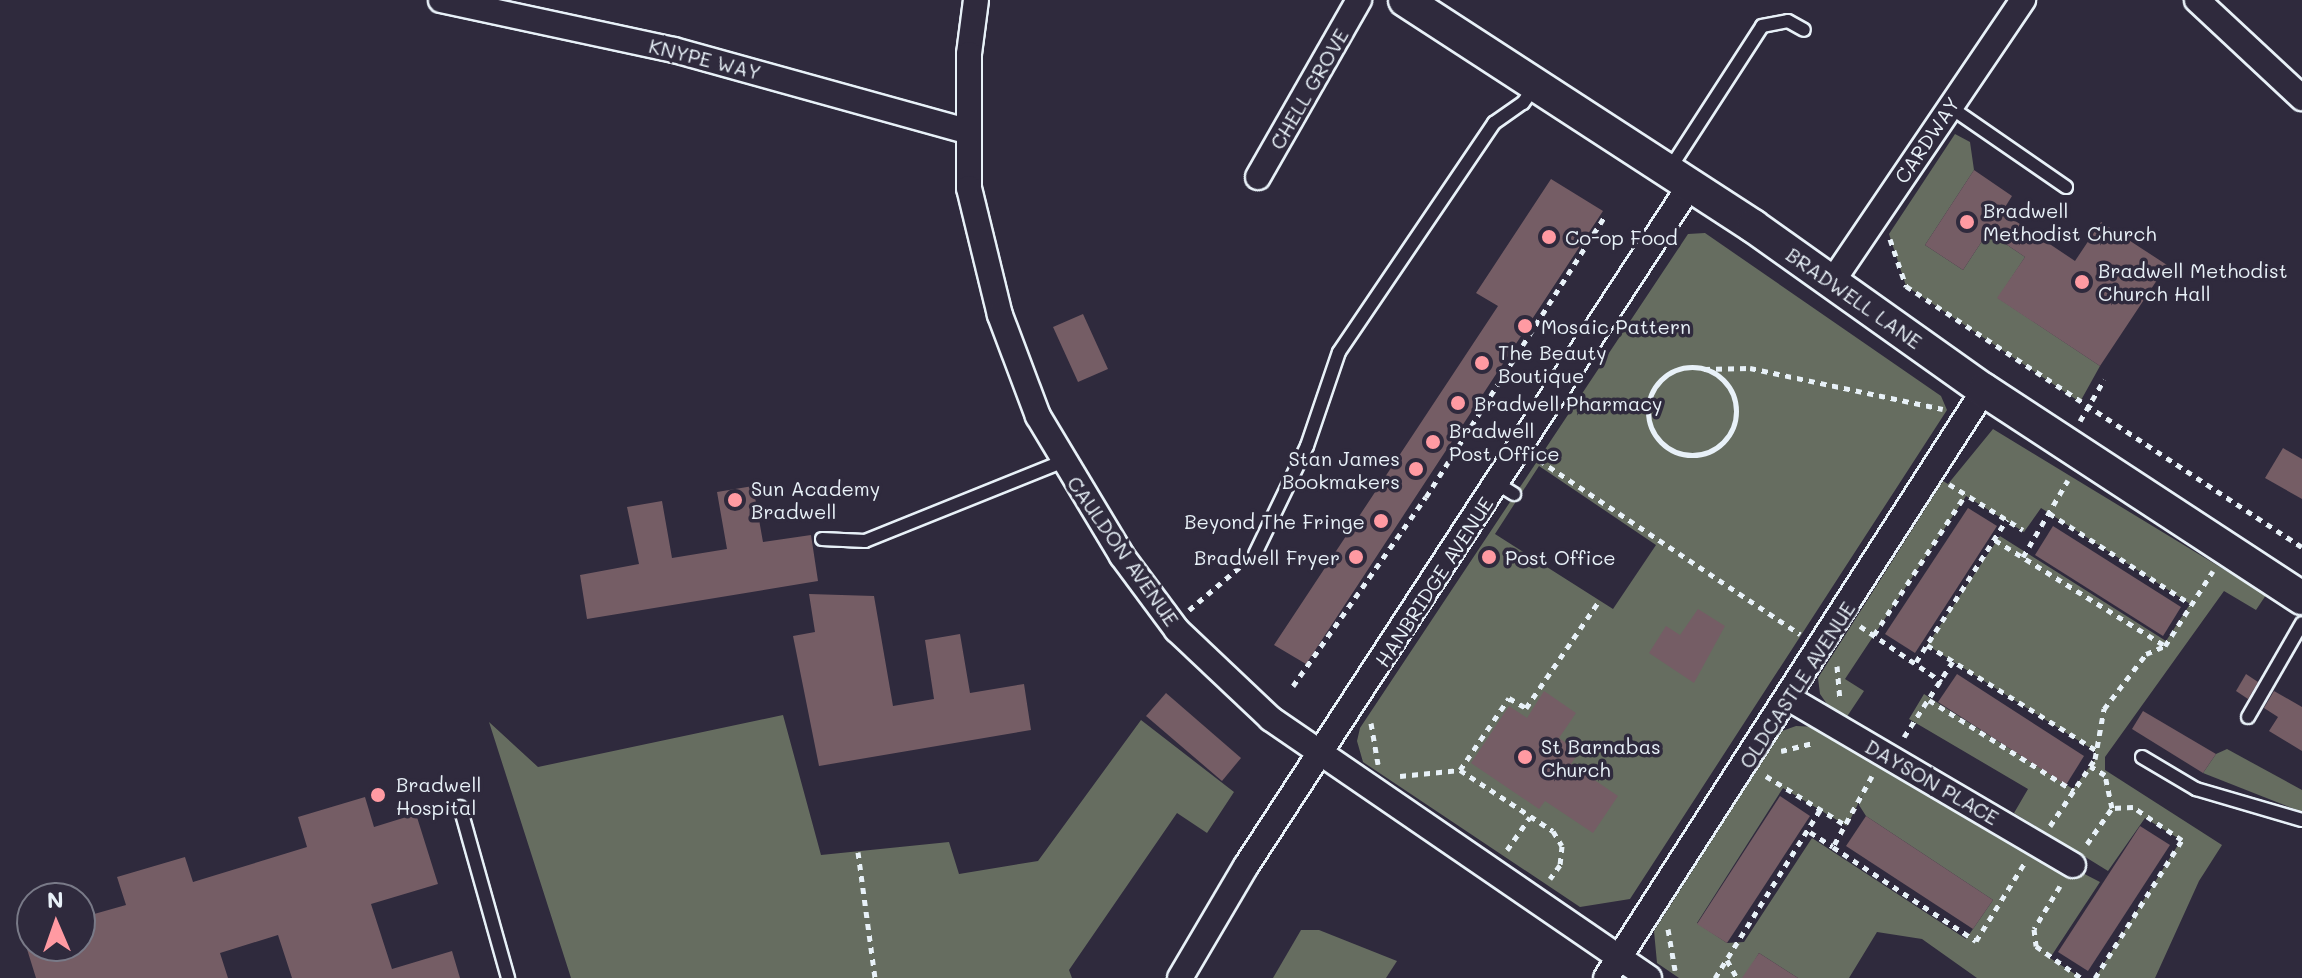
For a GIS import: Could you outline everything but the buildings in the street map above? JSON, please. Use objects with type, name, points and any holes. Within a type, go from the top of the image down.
[{"type":"street","name":"KNYPE WAY","points":[[441,0],[674,50],[932,126],[966,131]]},
{"type":"street","name":"CAULDON AVENUE","points":[[976,0],[966,131],[969,188],[1000,315],[1038,416],[1062,462],[1173,624],[1247,700],[1323,756],[1649,978]]},
{"type":"street","name":"CHELL GROVE","points":[[1258,177],[1359,0]]},
{"type":"street","name":"BRADWELL LANE","points":[[1405,0],[1832,282],[1966,405],[2074,450],[2302,598]]},
{"type":"street","name":"CARDWAY","points":[[1832,282],[2023,0]]},
{"type":"street","points":[[2197,0],[2302,98]]},
{"type":"street","name":"HANBRIDGE AVENUE","points":[[1180,978],[1246,866],[1506,489],[1521,448],[1678,180]]},
{"type":"street","name":"OLDCASTLE AVENUE","points":[[1606,978],[1790,699],[1830,652],[1843,615],[1932,473],[1966,405]]},
{"type":"street","name":"DAYSON PLACE","points":[[1790,699],[2041,839],[2073,865]]},
{"type":"lane","points":[[1678,180],[1762,26],[1788,21],[1804,30]]},
{"type":"lane","points":[[1255,554],[1307,446],[1339,352],[1494,123],[1523,103],[1536,84]]},
{"type":"lane","points":[[1950,107],[2066,187]]},
{"type":"lane","points":[[822,539],[865,541],[1062,462]]},
{"type":"lane","points":[[2248,717],[2302,623]]},
{"type":"lane","points":[[2142,757],[2196,789],[2302,820]]},
{"type":"lane","points":[[460,807],[508,978]]},
{"type":"path","points":[[1293,686],[1426,497],[1606,214]]},
{"type":"path","points":[[1889,233],[1906,286],[2302,547]]},
{"type":"path","points":[[1704,369],[1729,387],[1735,401],[1732,431],[1722,444],[1710,452],[1679,454],[1655,436],[1647,407],[1667,375],[1704,369],[1750,368],[1966,405]]},
{"type":"path","points":[[2023,557],[2049,513],[2089,408],[2104,380]]},
{"type":"path","points":[[1941,396],[1966,405]]},
{"type":"path","points":[[1550,403],[1647,407]]},
{"type":"path","points":[[1938,423],[1966,405]]},
{"type":"path","points":[[1521,448],[1798,637],[1830,652],[1841,714]]},
{"type":"path","points":[[1932,473],[2023,530]]},
{"type":"path","points":[[1874,635],[1966,494]]},
{"type":"path","points":[[2049,513],[2191,604]]},
{"type":"path","points":[[1916,662],[2007,519]]},
{"type":"path","points":[[1995,540],[2165,646]]},
{"type":"path","points":[[1173,624],[1255,554]]},
{"type":"path","points":[[1810,832],[1976,941],[2090,766],[2104,709],[2146,654],[2165,646],[2215,567]]},
{"type":"path","points":[[1460,770],[1509,698],[1526,708],[1599,601]]},
{"type":"path","points":[[1843,615],[1942,682]]},
{"type":"path","points":[[1798,637],[1809,621]]},
{"type":"path","points":[[1927,645],[2096,750]]},
{"type":"path","points":[[1833,847],[1888,756],[1942,682],[1953,661]]},
{"type":"path","points":[[1929,700],[2074,791]]},
{"type":"path","points":[[1360,728],[1369,715],[1380,773],[1371,767]]},
{"type":"path","points":[[1781,751],[1821,741]]},
{"type":"path","points":[[2081,978],[2036,946],[2034,929],[2112,808],[2105,775],[2090,766]]},
{"type":"path","points":[[1400,787],[1387,779],[1460,770],[1553,831],[1562,846],[1560,865],[1546,885]]},
{"type":"path","points":[[1765,775],[1847,826]]},
{"type":"path","points":[[2095,978],[2182,840],[2133,807],[2112,808]]},
{"type":"path","points":[[1715,978],[1810,832],[1820,810]]},
{"type":"path","points":[[1514,863],[1503,856],[1530,817]]},
{"type":"path","points":[[858,852],[875,978]]},
{"type":"path","points":[[1535,878],[1557,892]]},
{"type":"path","points":[[1668,929],[1674,978]]},
{"type":"path","points":[[1727,960],[1737,978]]},
{"type":"green space","points":[[1955,134],[1970,142],[1974,170],[1925,245],[1963,270],[1988,232],[2025,257],[1998,298],[2100,366],[2080,402],[1906,286],[1889,234]]},
{"type":"green space","points":[[1705,233],[1941,396],[1947,410],[1630,899],[1580,907],[1363,762],[1357,741],[1360,728],[1688,234]],"holes":[[[1539,466],[1656,545],[1613,609],[1495,534]]]},
{"type":"green space","points":[[1993,429],[2266,595],[2256,610],[2224,591],[2105,757],[2105,770],[2222,845],[2199,881],[2155,978],[2095,978],[2181,840],[2145,818],[2108,871],[2014,813],[2028,789],[1909,719],[1924,694],[2073,789],[2095,759],[2095,751],[1927,645],[2000,536],[2166,641],[2190,604],[2041,508],[2024,532],[1966,496],[1845,679],[1864,691],[1846,718],[1829,707],[1820,694],[1818,678],[1943,481],[1948,484]]},
{"type":"green space","points":[[783,715],[821,855],[949,842],[959,874],[1038,861],[1141,720],[1234,792],[1207,833],[1177,813],[1069,970],[1072,978],[571,978],[489,722],[538,767]]},
{"type":"green space","points":[[1796,726],[1817,727],[2029,855],[2034,848],[2100,882],[2050,958],[2081,978],[1977,978],[1922,939],[1877,932],[1849,978],[1798,978],[1759,953],[1744,978],[1679,978],[1657,963],[1654,931],[1782,731]],"holes":[[[1783,788],[1847,826],[1863,794],[1859,805],[1866,816],[1993,900],[1966,939],[1812,838],[1744,942],[1727,943],[1697,923]]]},
{"type":"green space","points":[[2227,749],[2302,790],[2302,812],[2203,773],[2216,754]]},
{"type":"green space","points":[[1301,930],[1319,930],[1397,961],[1386,978],[1273,978]]},
{"type":"place","name":"Bradwell Methodist Church","points":[[1967,222]]},
{"type":"place","name":"Co-op Food","points":[[1549,237]]},
{"type":"place","name":"Bradwell Methodist Church Hall","points":[[2082,282]]},
{"type":"place","name":"Mosaic Pattern","points":[[1525,326]]},
{"type":"place","name":"The Beauty Boutique","points":[[1482,363]]},
{"type":"place","name":"Bradwell Pharmacy","points":[[1458,403]]},
{"type":"place","name":"Bradwell Post Office","points":[[1433,442]]},
{"type":"place","name":"Stan James Bookmakers","points":[[1416,469]]},
{"type":"place","name":"Sun Academy Bradwell","points":[[735,500]]},
{"type":"place","name":"Beyond The Fringe","points":[[1381,521]]},
{"type":"place","name":"Bradwell Fryer","points":[[1356,557]]},
{"type":"place","name":"Post Office","points":[[1489,557]]},
{"type":"place","name":"St Barnabas Church","points":[[1525,757]]},
{"type":"place","name":"Bradwell Hospital","points":[[378,795]]}]
